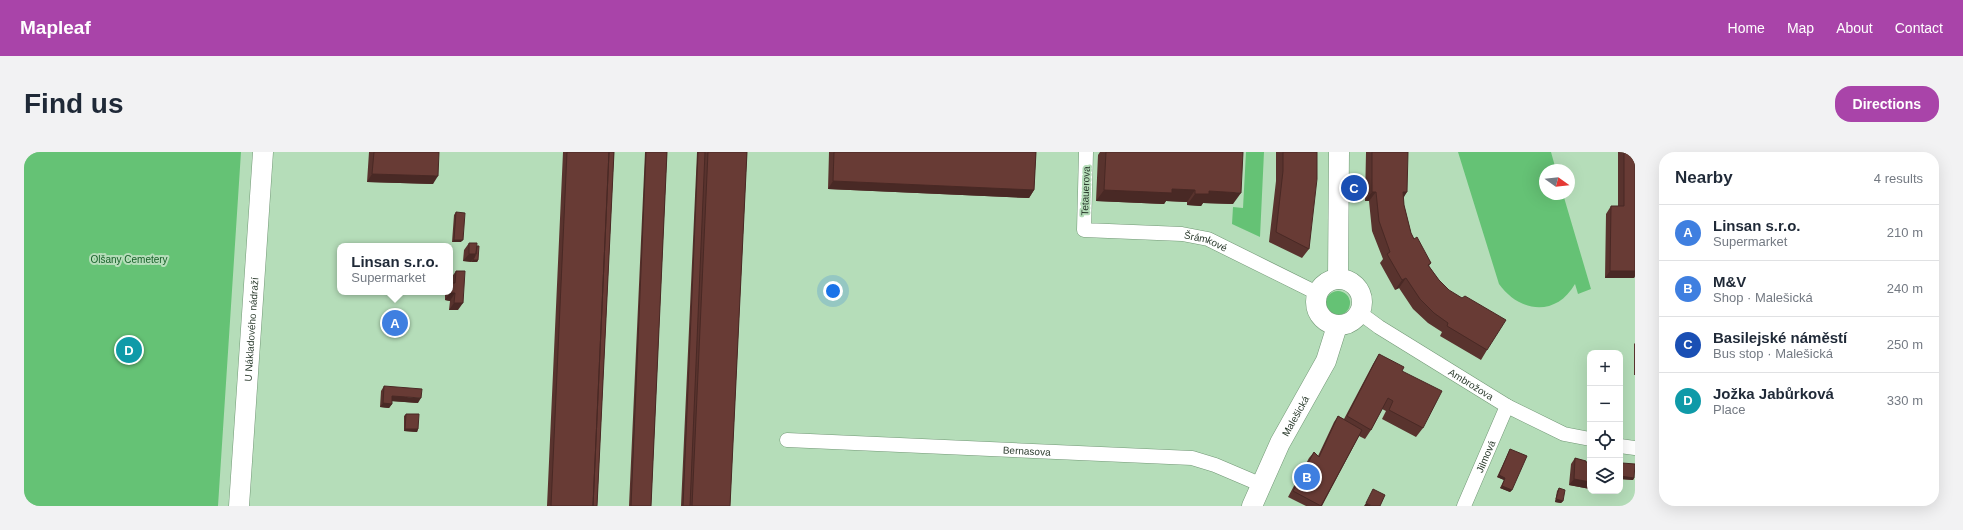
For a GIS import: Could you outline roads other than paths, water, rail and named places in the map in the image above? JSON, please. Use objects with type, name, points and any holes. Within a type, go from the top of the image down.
[{"type":"street","name":"U Nákladového nádraží","points":[[239,506],[263,152]]},
{"type":"street","name":"Tetauerova","points":[[1084,230],[1086,152]]},
{"type":"street","points":[[1338,279],[1339,152]]},
{"type":"street","name":"Šrámkové","points":[[1084,230],[1182,234],[1208,239],[1317,293]]},
{"type":"street","points":[[1338,279],[1346,280],[1359,290],[1362,297],[1360,313],[1350,323],[1337,326],[1328,323],[1322,318],[1316,303],[1317,293],[1325,284],[1338,279]]},
{"type":"street","name":"Ambrožova","points":[[1360,313],[1379,327],[1507,406],[1564,434],[1587,439]]},
{"type":"street","name":"Malešická","points":[[1252,506],[1280,443],[1326,361],[1337,326]]},
{"type":"street","name":"Jilmová","points":[[1464,506],[1507,406]]},
{"type":"street","name":"Bernasova","points":[[787,440],[1192,458],[1216,464],[1262,485]]},
{"type":"street","points":[[1623,446],[1635,448]]},
{"type":"place","name":"Basilejské náměstí","points":[[1354,188]]},
{"type":"place","name":"Linsan s.r.o.","points":[[395,323]]},
{"type":"place","name":"Jožka Jabůrková","points":[[129,350]]},
{"type":"place","name":"M&V","points":[[1307,477]]},
{"type":"park label","name":"Olšany Cemetery","points":[[129,259]]}]
